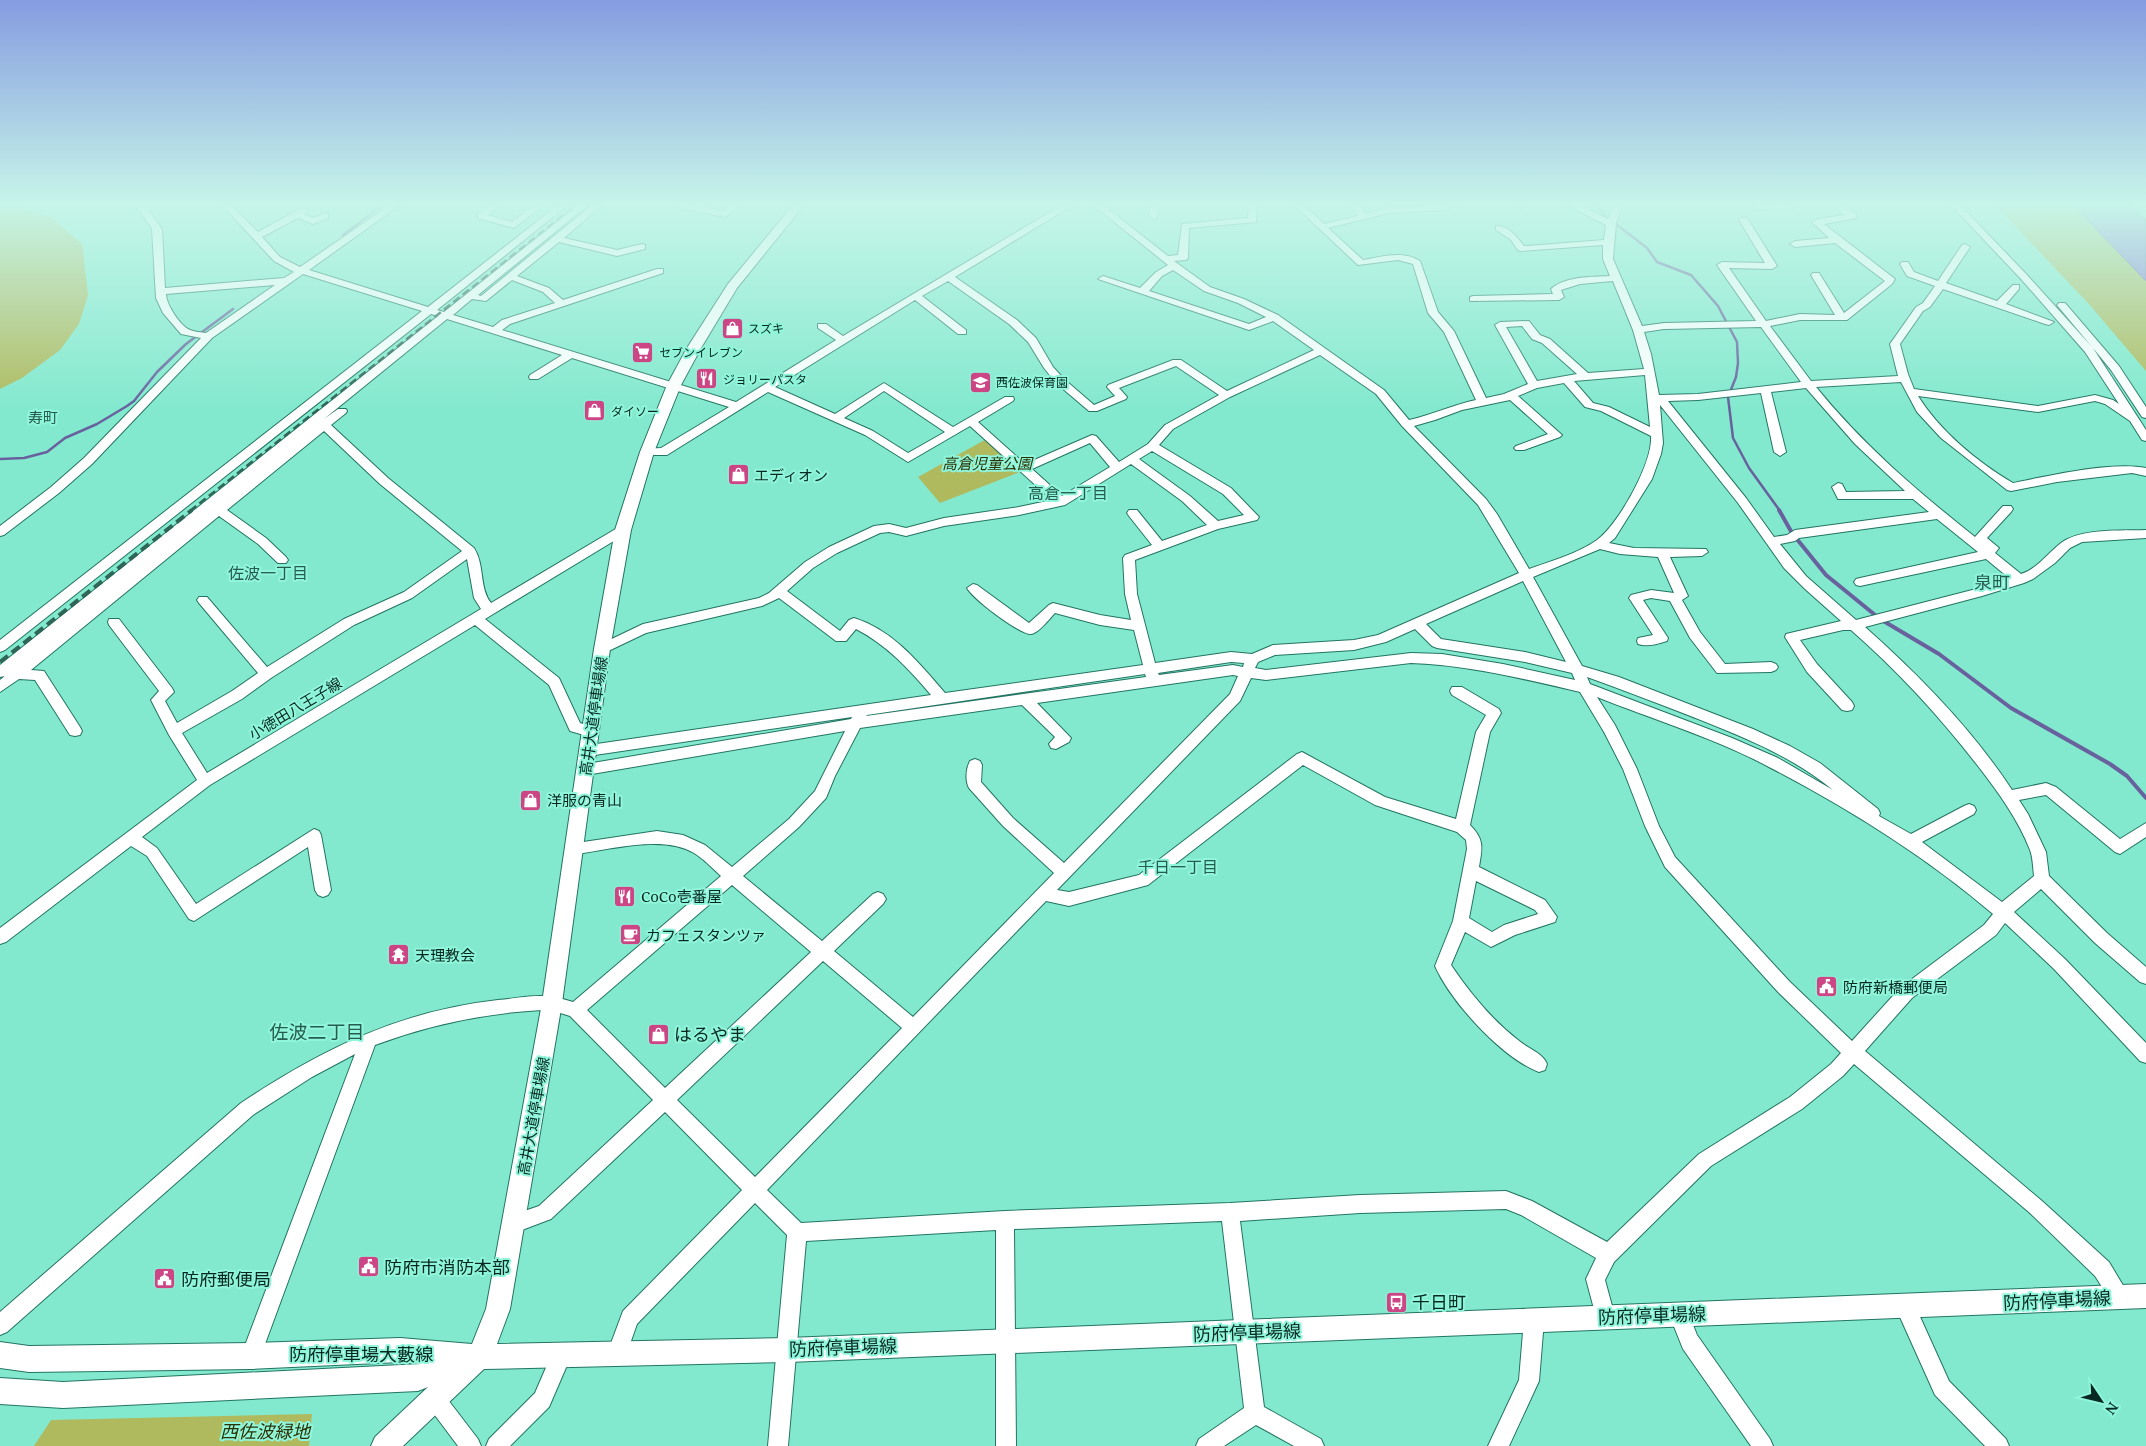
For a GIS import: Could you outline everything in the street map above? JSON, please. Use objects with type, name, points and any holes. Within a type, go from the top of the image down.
[{"type":"main road","name":"高井大道停車場線","points":[[479,1357],[498,1309],[514,1224],[552,1003],[602,649],[623,530],[647,452],[674,385],[694,348],[732,287],[744,272]]},
{"type":"main road","name":"防府停車場線","points":[[479,1357],[788,1350],[2146,1296]]},
{"type":"main road","name":"防府停車場大藪線","points":[[0,1355],[29,1359],[251,1356],[400,1350],[479,1357]]},
{"type":"main road","name":"防府停車場大藪線","points":[[0,1391],[63,1395],[418,1378],[479,1357]]},
{"type":"main road","points":[[384,1446],[479,1357]]},
{"type":"street","points":[[160,272],[161,298],[168,313],[185,332],[208,336]]},
{"type":"street","points":[[0,532],[55,490],[88,461],[208,336],[287,280],[301,272]]},
{"type":"street","points":[[304,272],[448,315],[738,406]]},
{"type":"street","points":[[0,647],[478,272]]},
{"type":"street","points":[[0,672],[219,510],[425,333],[500,272]]},
{"type":"street","points":[[471,296],[483,299],[517,272]]},
{"type":"street","points":[[495,330],[506,322],[655,272]]},
{"type":"street","points":[[647,452],[663,452],[915,296],[957,272]]},
{"type":"street","points":[[1142,292],[1161,272]]},
{"type":"street","points":[[1184,272],[1207,290],[1241,301],[1274,317],[1380,392],[1406,424],[1482,502],[1491,514],[1526,575],[1587,688],[1589,696],[1610,728],[1630,769],[1652,826],[1670,862],[1784,988],[1854,1052],[2036,1208],[2102,1269],[2120,1297]]},
{"type":"street","points":[[1420,272],[1433,313],[1449,331],[1482,402]]},
{"type":"street","points":[[476,619],[554,682],[575,727],[590,741],[1025,700],[1231,657],[1253,659],[1274,650],[1354,645],[1381,639],[1600,544],[1611,535],[1646,479],[1656,454],[1657,398],[1648,372],[1646,354],[1638,330],[1613,272]]},
{"type":"street","points":[[1727,272],[1809,384],[1839,420],[1915,495],[1988,554],[2025,578]]},
{"type":"street","points":[[1638,330],[1664,326],[1764,324],[1800,317],[1843,318],[1889,282],[1890,279],[1881,272]]},
{"type":"street","points":[[1909,272],[2049,322]]},
{"type":"street","points":[[1948,272],[1927,304],[1919,309],[1895,344],[1904,379],[1930,422],[2001,482],[2011,487],[2057,478],[2132,469],[2146,472]]},
{"type":"street","points":[[2019,272],[2060,316],[2088,350],[2146,438]]},
{"type":"street","points":[[2031,272],[2075,319],[2115,368],[2146,415]]},
{"type":"street","points":[[1816,275],[1843,318]]},
{"type":"street","points":[[512,277],[546,290],[561,303]]},
{"type":"street","points":[[949,277],[1013,322],[1032,340],[1049,368],[1060,381],[1093,409],[1122,397],[1112,387],[1177,362],[1226,395]]},
{"type":"street","points":[[1473,299],[1558,297],[1556,289],[1566,284],[1615,278]]},
{"type":"street","points":[[1103,279],[1249,327],[1274,317]]},
{"type":"street","points":[[161,291],[287,280]]},
{"type":"street","points":[[1999,305],[2016,287]]},
{"type":"street","points":[[915,296],[962,332]]},
{"type":"street","points":[[1534,385],[1500,326],[1525,324],[1536,337],[1546,341],[1585,376]]},
{"type":"street","points":[[822,326],[844,341]]},
{"type":"street","points":[[602,649],[643,629],[762,602],[779,591],[809,565],[833,550],[878,529],[889,528],[906,532],[944,522],[1019,511],[1061,502],[1152,446],[1169,427],[1226,395],[1322,350]]},
{"type":"street","points":[[534,377],[571,354]]},
{"type":"street","points":[[1406,424],[1511,395],[1534,385],[1585,376],[1648,372]]},
{"type":"street","points":[[1566,379],[1589,405],[1605,408],[1656,434]]},
{"type":"street","points":[[1657,398],[1698,397],[1809,384],[1904,379]]},
{"type":"street","points":[[836,418],[884,386],[953,432]]},
{"type":"street","points":[[768,388],[869,433],[908,458],[1009,399]]},
{"type":"street","points":[[1765,389],[1780,452]]},
{"type":"street","points":[[1912,392],[2038,409],[2095,398],[2109,402],[2127,417],[2135,420]]},
{"type":"street","points":[[1511,395],[1556,435],[1520,448]]},
{"type":"street","points":[[1605,1317],[1595,1279],[1607,1255],[1705,1160],[1796,1103],[1837,1070],[1906,993],[1990,930],[2007,908],[2042,879],[2043,868],[2039,853],[2020,814],[1974,749],[1920,688],[1855,625],[1816,593],[1794,570],[1747,506],[1657,398]]},
{"type":"street","points":[[307,406],[320,422],[384,481],[470,551],[473,556],[480,598],[489,610]]},
{"type":"street","points":[[0,687],[147,562],[320,422]]},
{"type":"street","points":[[972,422],[1061,502]]},
{"type":"street","points":[[1023,469],[1092,438],[1117,467]]},
{"type":"street","points":[[1151,675],[1131,594],[1130,558],[1215,526],[1252,517],[1227,491],[1152,446]]},
{"type":"street","points":[[1131,459],[1181,494],[1215,526]]},
{"type":"street","points":[[1838,487],[1842,496],[1915,495]]},
{"type":"street","points":[[2007,508],[1980,538],[2025,578]]},
{"type":"street","points":[[219,510],[240,524],[282,560]]},
{"type":"street","points":[[1133,513],[1160,547]]},
{"type":"street","points":[[1773,541],[1791,538],[1795,534],[1940,515]]},
{"type":"street","name":"小徳田八王子線","points":[[0,937],[205,781],[623,530]]},
{"type":"street","points":[[1847,706],[1812,668],[1791,636],[1843,625],[1855,625],[1982,592],[2025,578],[2051,560],[2066,545],[2080,538],[2146,534]]},
{"type":"street","points":[[1600,544],[1614,550],[1702,552]]},
{"type":"street","points":[[174,731],[237,695],[266,674],[349,622],[408,595],[470,551]]},
{"type":"street","points":[[1643,641],[1662,638],[1635,598],[1650,594],[1682,596],[1662,552]]},
{"type":"street","points":[[119,554],[147,562]]},
{"type":"street","points":[[1860,582],[1988,554]]},
{"type":"street","points":[[973,588],[1019,624],[1031,629],[1053,608],[1100,620],[1139,626]]},
{"type":"street","points":[[779,591],[841,638],[854,623],[893,644],[942,699]]},
{"type":"street","points":[[1674,597],[1695,635],[1722,669],[1771,667]]},
{"type":"street","points":[[203,600],[266,674]]},
{"type":"street","points":[[114,622],[167,692],[158,700],[174,731],[205,781]]},
{"type":"street","points":[[1418,624],[1437,643],[1577,669],[1654,696],[1785,750],[1823,773],[2004,913],[2077,981],[2146,1055]]},
{"type":"street","points":[[586,769],[860,717],[942,699],[1151,675],[1233,670],[1266,675],[1411,658],[1442,659],[1503,669],[1587,688],[1700,731],[1773,762],[1910,841]]},
{"type":"street","points":[[617,1354],[630,1318],[755,1192],[913,1027],[1065,874],[1235,696],[1253,659]]},
{"type":"street","points":[[17,674],[39,675],[75,731]]},
{"type":"street","points":[[1457,691],[1494,712],[1483,732],[1462,828]]},
{"type":"street","points":[[1025,700],[1064,738],[1056,744]]},
{"type":"street","points":[[576,1010],[794,823],[815,800],[860,717]]},
{"type":"street","points":[[1044,894],[1069,899],[1143,880],[1244,805],[1302,758],[1380,801],[1462,828],[1472,838],[1474,850],[1461,921],[1443,966],[1458,989],[1495,1030],[1522,1055],[1539,1064]]},
{"type":"street","points":[[975,765],[974,784],[1008,822],[1065,874]]},
{"type":"street","points":[[2009,796],[2046,789],[2051,791],[2120,848],[2146,829]]},
{"type":"street","points":[[1910,841],[1969,810]]},
{"type":"street","points":[[132,838],[152,852],[194,914],[314,835],[323,890]]},
{"type":"street","points":[[575,848],[656,837],[683,841],[700,849],[913,1027]]},
{"type":"street","points":[[1461,921],[1491,940],[1510,930],[1549,917],[1540,905],[1471,871]]},
{"type":"street","points":[[2042,879],[2101,938],[2146,977]]},
{"type":"street","points":[[514,1224],[545,1213],[878,899]]},
{"type":"street","points":[[0,1325],[247,1109],[289,1079],[332,1056],[369,1040],[451,1013],[484,1008],[552,1003],[576,1010],[755,1192],[797,1232],[1006,1220],[1230,1212],[1360,1204],[1506,1200],[1534,1212],[1599,1248],[1607,1255]]},
{"type":"street","points":[[251,1356],[369,1040]]},
{"type":"street","points":[[1230,1212],[1255,1413]]},
{"type":"street","points":[[1006,1220],[1006,1446]]},
{"type":"street","points":[[778,1446],[797,1232]]},
{"type":"street","points":[[1904,1306],[1942,1388],[1999,1446]]},
{"type":"street","points":[[1679,1314],[1690,1342],[1763,1446]]},
{"type":"street","points":[[1498,1446],[1529,1381],[1534,1320]]},
{"type":"street","points":[[496,1446],[542,1400],[560,1356]]},
{"type":"street","points":[[435,1399],[471,1446]]},
{"type":"street","points":[[1206,1446],[1255,1413]]},
{"type":"street","points":[[1255,1413],[1314,1446]]},
{"type":"green space","points":[[0,272],[85,272],[88,295],[79,324],[60,350],[22,378],[0,389]]},
{"type":"green space","points":[[2059,272],[2138,272],[2146,281],[2146,371],[2088,303]]},
{"type":"green space","name":"高倉児童公園","points":[[990,437],[1025,470],[940,503],[918,477]]},
{"type":"green space","name":"西佐波緑地","points":[[312,1414],[309,1446],[34,1446],[51,1420]]},
{"type":"shaded area","points":[[2138,272],[2146,272],[2146,281]]},
{"type":"waterway","points":[[1684,272],[1691,275],[1718,306],[1737,342],[1738,363],[1736,377],[1728,397],[1733,438],[1749,468],[1780,511]]},
{"type":"waterway","points":[[0,459],[24,458],[47,452],[65,438],[97,424],[127,406],[134,401],[157,372],[186,344],[233,309]]},
{"type":"waterway","points":[[1779,510],[1792,533],[1826,575],[1880,619],[1939,654],[2011,708],[2110,764],[2127,776],[2146,798]]},
{"type":"railway","points":[[190,511],[491,272]]},
{"type":"railway","points":[[0,662],[192,510]]},
{"type":"place","name":"スズキ","points":[[732,328]]},
{"type":"place","name":"セブンイレブン","points":[[643,352]]},
{"type":"place","name":"ジョリーパスタ","points":[[707,379]]},
{"type":"place","name":"西佐波保育園","points":[[980,382]]},
{"type":"place","name":"ダイソー","points":[[595,411]]},
{"type":"place","name":"エディオン","points":[[738,475]]},
{"type":"place","name":"洋服の青山","points":[[531,800]]},
{"type":"place","name":"CoCo壱番屋","points":[[625,896]]},
{"type":"place","name":"カフェスタンツァ","points":[[630,935]]},
{"type":"place","name":"天理教会","points":[[399,955]]},
{"type":"place","name":"防府新橋郵便局","points":[[1827,987]]},
{"type":"place","name":"はるやま","points":[[658,1034]]},
{"type":"place","name":"防府市消防本部","points":[[368,1267]]},
{"type":"place","name":"防府郵便局","points":[[165,1279]]},
{"type":"place","name":"千日町","points":[[1396,1302]]},
{"type":"district","name":"寿町","points":[[43,417]]},
{"type":"district","name":"高倉一丁目","points":[[1068,493]]},
{"type":"district","name":"佐波一丁目","points":[[268,573]]},
{"type":"district","name":"泉町","points":[[1992,582]]},
{"type":"district","name":"千日一丁目","points":[[1178,867]]},
{"type":"district","name":"佐波二丁目","points":[[317,1032]]}]
